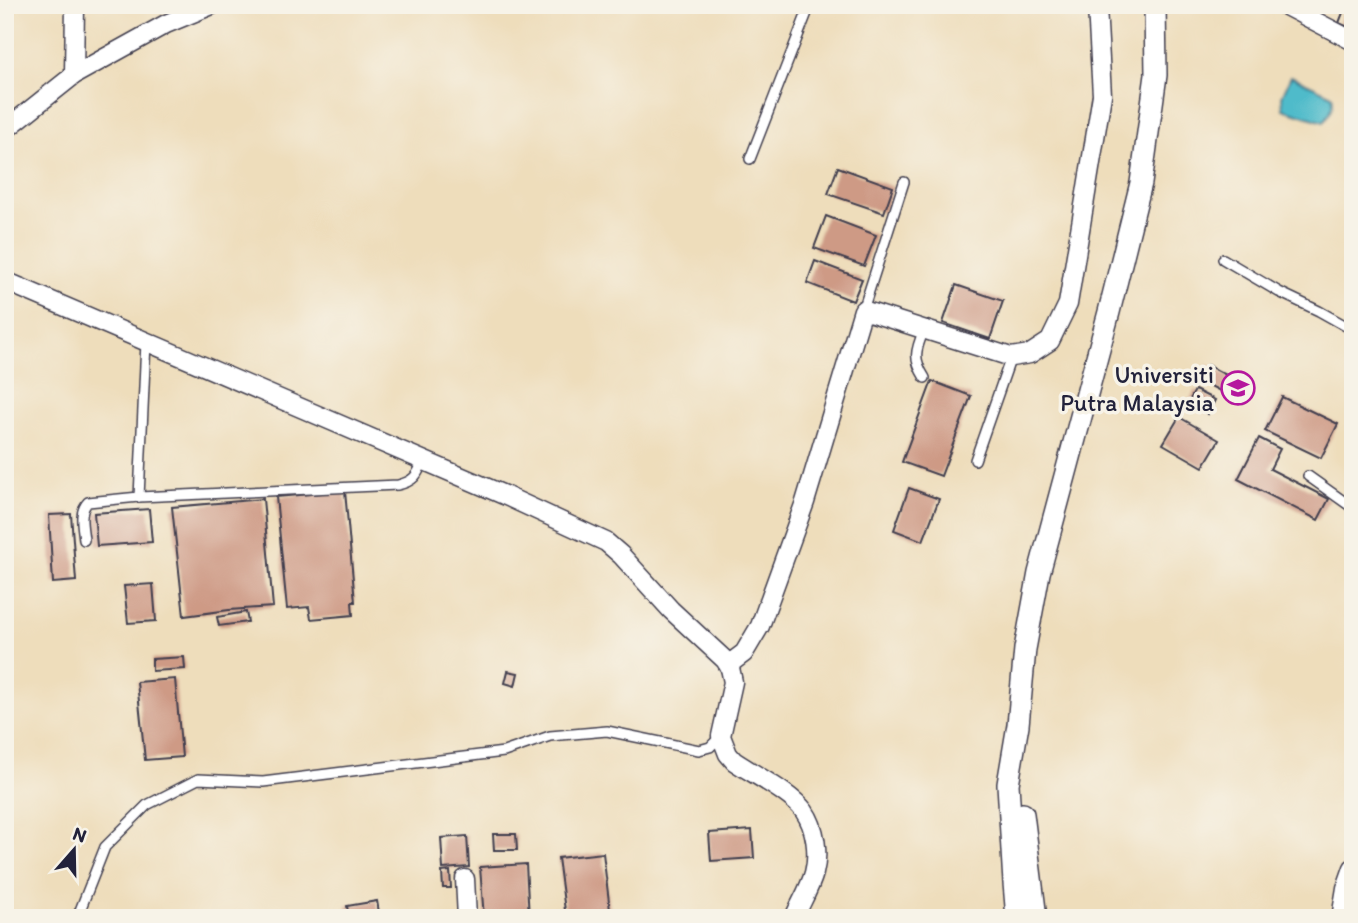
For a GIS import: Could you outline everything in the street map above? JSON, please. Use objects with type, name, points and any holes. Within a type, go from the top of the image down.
[{"type":"street","points":[[74,75],[75,5]]},
{"type":"street","points":[[5,130],[74,75],[166,24],[212,5]]},
{"type":"street","points":[[794,918],[814,874],[814,834],[804,811],[790,797],[734,761],[728,754],[721,736],[737,660],[760,626],[805,502],[863,310],[1011,357],[1030,354],[1050,341],[1068,304],[1102,95],[1096,5]]},
{"type":"street","points":[[1017,918],[1008,784],[1018,725],[1025,649],[1039,573],[1109,312],[1140,183],[1156,75],[1155,5]]},
{"type":"street","points":[[1284,5],[1353,41]]},
{"type":"street","points":[[5,281],[504,495],[606,542],[671,610],[725,660],[737,660]]},
{"type":"street","points":[[1018,725],[1019,781],[1035,918]]},
{"type":"street","points":[[1341,918],[1346,888],[1353,868]]},
{"type":"street","points":[[466,879],[467,918]]},
{"type":"lane","points":[[750,159],[810,5]]},
{"type":"lane","points":[[863,310],[904,182]]},
{"type":"lane","points":[[1223,260],[1353,330]]},
{"type":"lane","points":[[924,330],[916,363],[925,378]]},
{"type":"lane","points":[[139,497],[146,342]]},
{"type":"lane","points":[[975,460],[1011,357]]},
{"type":"lane","points":[[84,540],[82,513],[88,502],[139,497],[398,485],[411,482],[423,461]]},
{"type":"lane","points":[[1308,476],[1353,508]]},
{"type":"lane","points":[[77,918],[105,847],[147,805],[198,779],[263,782],[504,752],[550,736],[607,731],[699,750],[710,747],[721,736]]},
{"type":"water","points":[[1291,76],[1332,95],[1332,106],[1324,122],[1283,109],[1282,96]]},
{"type":"building","points":[[1346,5],[1353,5],[1353,29],[1339,23]]},
{"type":"building","points":[[838,167],[893,187],[884,213],[828,194]]},
{"type":"building","points":[[826,216],[876,235],[864,266],[814,248]]},
{"type":"building","points":[[815,261],[862,279],[853,301],[807,283]]},
{"type":"building","points":[[956,285],[1003,301],[990,339],[943,323]]},
{"type":"building","points":[[1207,365],[1251,388],[1243,403],[1199,380]]},
{"type":"building","points":[[932,381],[971,396],[941,476],[902,462]]},
{"type":"building","points":[[1195,390],[1215,400],[1208,414],[1188,403]]},
{"type":"building","points":[[1282,397],[1338,424],[1321,458],[1265,431]]},
{"type":"building","points":[[1179,417],[1219,440],[1203,467],[1163,444]]},
{"type":"building","points":[[1259,438],[1280,449],[1270,469],[1329,499],[1318,520],[1238,479]]},
{"type":"building","points":[[909,488],[939,499],[923,541],[894,530]]},
{"type":"building","points":[[345,491],[355,602],[352,602],[353,615],[311,619],[309,607],[287,609],[276,497]]},
{"type":"building","points":[[263,499],[273,607],[184,616],[172,507]]},
{"type":"building","points":[[149,509],[152,542],[97,546],[94,513]]},
{"type":"building","points":[[71,514],[76,581],[53,583],[49,515]]},
{"type":"building","points":[[153,584],[156,621],[128,623],[124,586]]},
{"type":"building","points":[[246,612],[248,622],[219,626],[217,617]]},
{"type":"building","points":[[184,657],[185,669],[152,671],[152,659]]},
{"type":"building","points":[[508,671],[518,673],[515,686],[505,683]]},
{"type":"building","points":[[175,679],[182,757],[145,760],[137,682]]},
{"type":"building","points":[[752,830],[754,858],[711,861],[709,833]]},
{"type":"building","points":[[493,834],[516,834],[517,850],[494,850]]},
{"type":"building","points":[[467,836],[469,867],[443,869],[441,838]]},
{"type":"building","points":[[603,853],[611,918],[566,918],[558,858]]},
{"type":"building","points":[[526,864],[529,918],[484,918],[480,867]]},
{"type":"building","points":[[450,871],[451,888],[443,888],[442,872]]},
{"type":"building","points":[[377,901],[380,918],[349,918],[347,906]]},
{"type":"place","name":"Universiti Putra Malaysia","points":[[1238,388]]}]
